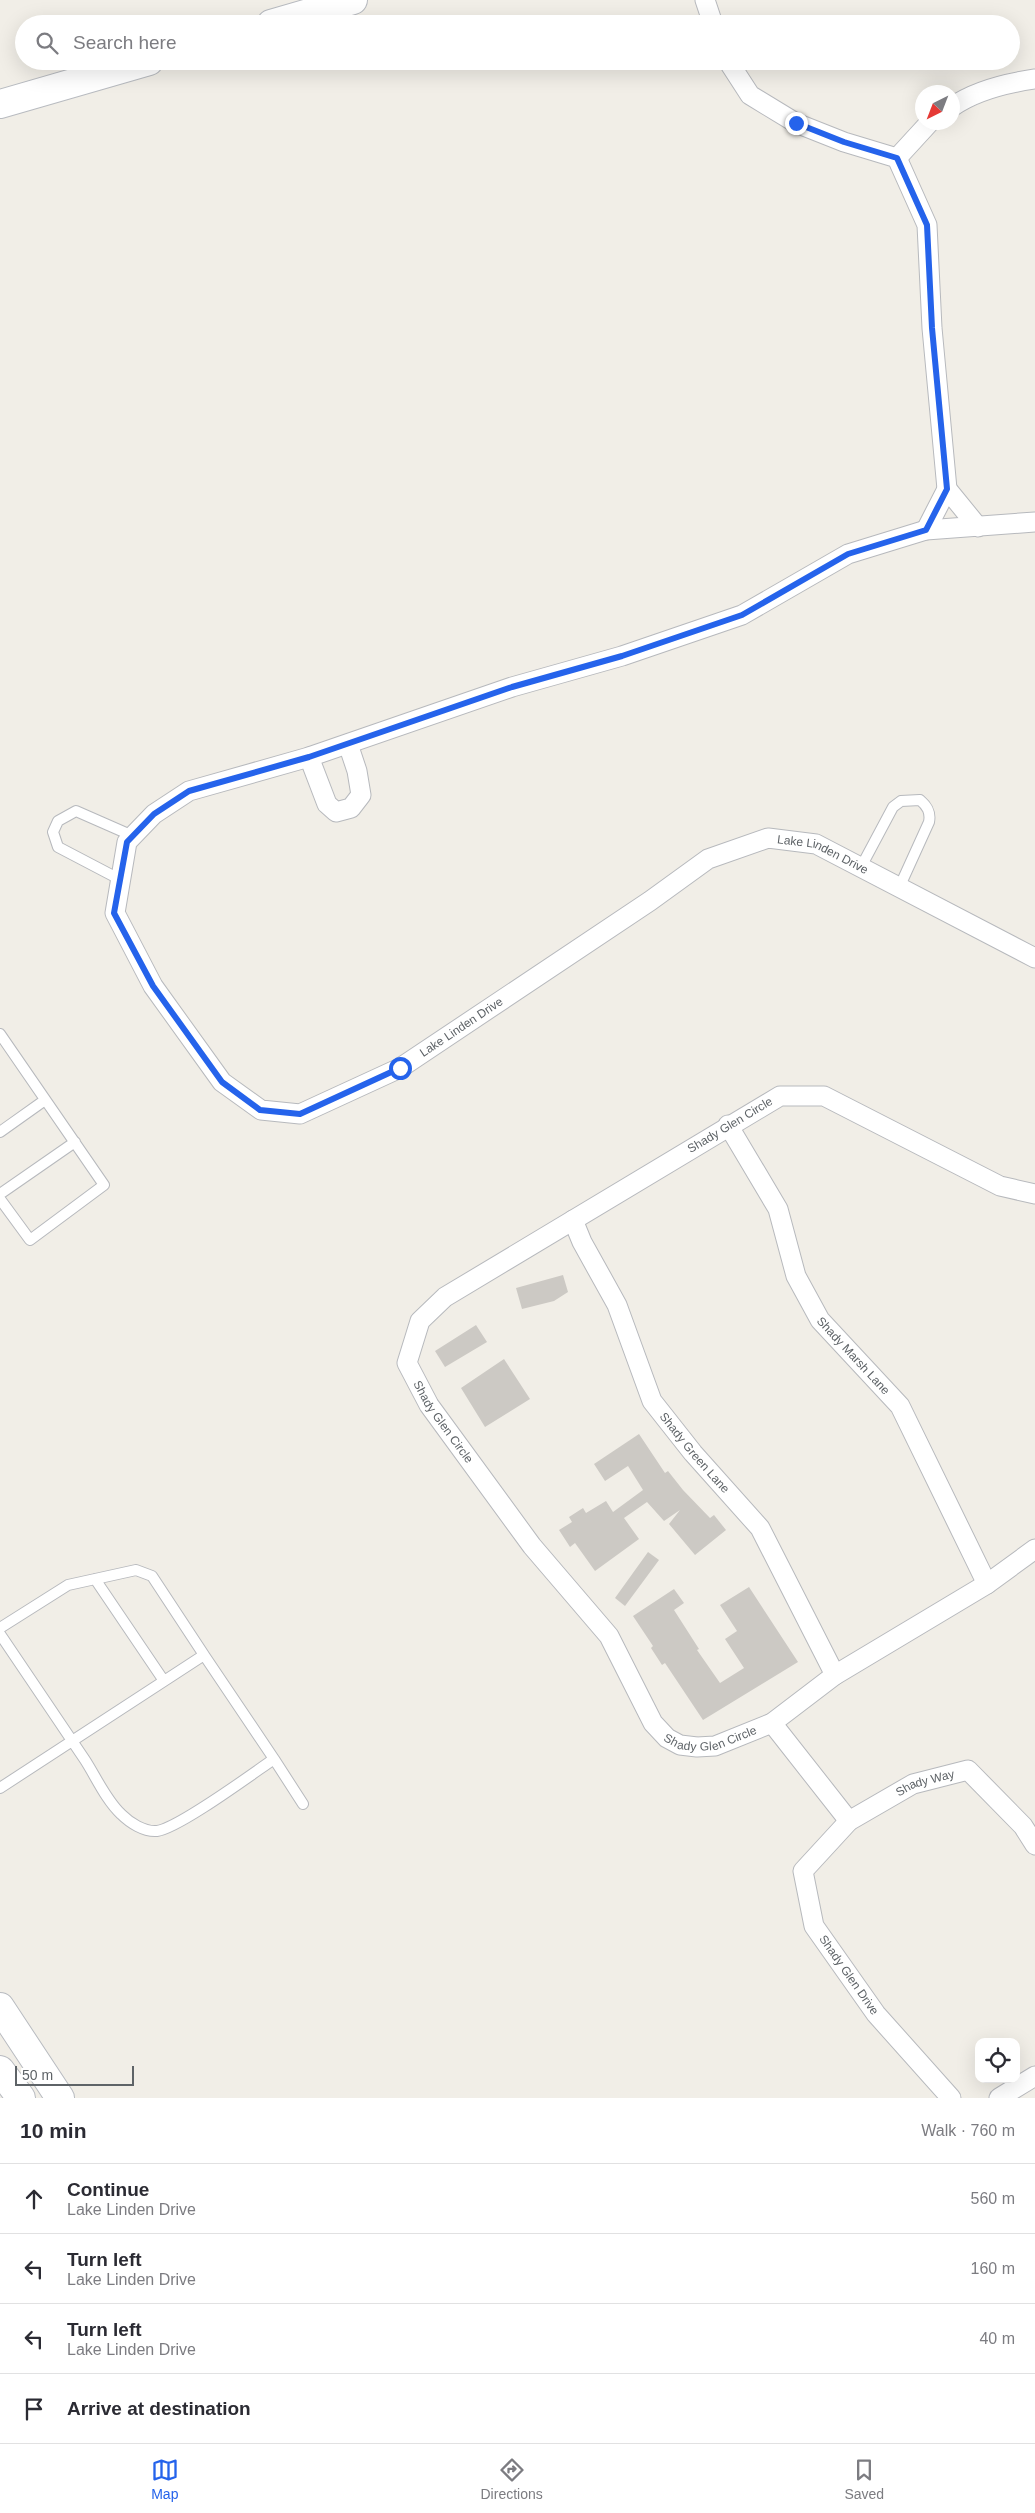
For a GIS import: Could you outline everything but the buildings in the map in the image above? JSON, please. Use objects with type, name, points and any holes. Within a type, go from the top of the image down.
[{"type":"main road","points":[[302,15],[353,0]]},
{"type":"main road","points":[[0,104],[118,70]]},
{"type":"main road","points":[[0,2007],[60,2098]]},
{"type":"main road","points":[[0,2070],[21,2098]]},
{"type":"street","points":[[705,0],[710,15]]},
{"type":"street","points":[[734,70],[750,95],[796,123],[844,142],[897,158],[927,225],[932,328],[947,489],[926,530]]},
{"type":"street","points":[[960,101],[965,98],[1010,83],[1035,79]]},
{"type":"street","points":[[897,158],[923,130]]},
{"type":"street","points":[[947,489],[978,527]]},
{"type":"street","name":"Lake Linden Drive","points":[[1035,522],[926,530],[848,554],[742,615],[622,656],[512,687],[309,757],[189,791],[154,814],[127,842],[114,913],[153,986],[222,1082],[260,1110],[300,1114],[400,1068],[708,859],[768,838],[816,844],[1035,958]]},
{"type":"street","points":[[309,757],[327,804],[336,812],[352,808],[361,795],[357,771],[348,744]]},
{"type":"street","name":"Shady Glen Circle","points":[[1035,1194],[1000,1186],[824,1096],[780,1096],[728,1125],[445,1297],[420,1321],[407,1363],[429,1405],[532,1546],[609,1636],[650,1717],[667,1738],[680,1744],[696,1747],[715,1746],[772,1723],[835,1675],[987,1584],[1035,1549]]},
{"type":"street","name":"Shady Marsh Lane","points":[[728,1125],[778,1209],[796,1276],[820,1320],[900,1406],[987,1584]]},
{"type":"street","name":"Shady Green Lane","points":[[573,1220],[582,1242],[618,1305],[652,1401],[693,1453],[760,1528],[835,1675]]},
{"type":"street","points":[[772,1723],[849,1822]]},
{"type":"street","name":"Shady Way","points":[[849,1822],[913,1784],[968,1770],[1023,1826],[1035,1845]]},
{"type":"street","name":"Shady Glen Drive","points":[[849,1822],[803,1871],[814,1926],[876,2014],[951,2098]]},
{"type":"street","points":[[999,2098],[1035,2076]]},
{"type":"lane","points":[[861,867],[893,807],[901,801],[920,800],[927,806],[929,822],[899,888]]},
{"type":"lane","points":[[121,880],[58,847],[53,832],[58,821],[76,811],[133,836]]},
{"type":"lane","points":[[0,1034],[104,1185],[30,1240],[0,1199]]},
{"type":"lane","points":[[0,1132],[45,1100]]},
{"type":"lane","points":[[0,1194],[75,1142]]},
{"type":"lane","points":[[0,1628],[53,1592],[68,1585],[136,1570],[152,1576],[303,1804]]},
{"type":"lane","points":[[95,1579],[164,1680]]},
{"type":"lane","points":[[0,1634],[120,1813],[139,1828],[157,1830],[179,1821],[274,1759]]},
{"type":"lane","points":[[0,1788],[204,1655]]},
{"type":"route","points":[[400,1068],[300,1114],[260,1110],[222,1082],[153,986],[114,913],[127,842],[154,814],[189,791],[309,757],[512,687],[622,656],[742,615],[848,554],[926,530],[947,489],[932,328],[927,225],[897,158],[844,142],[796,123]]}]
